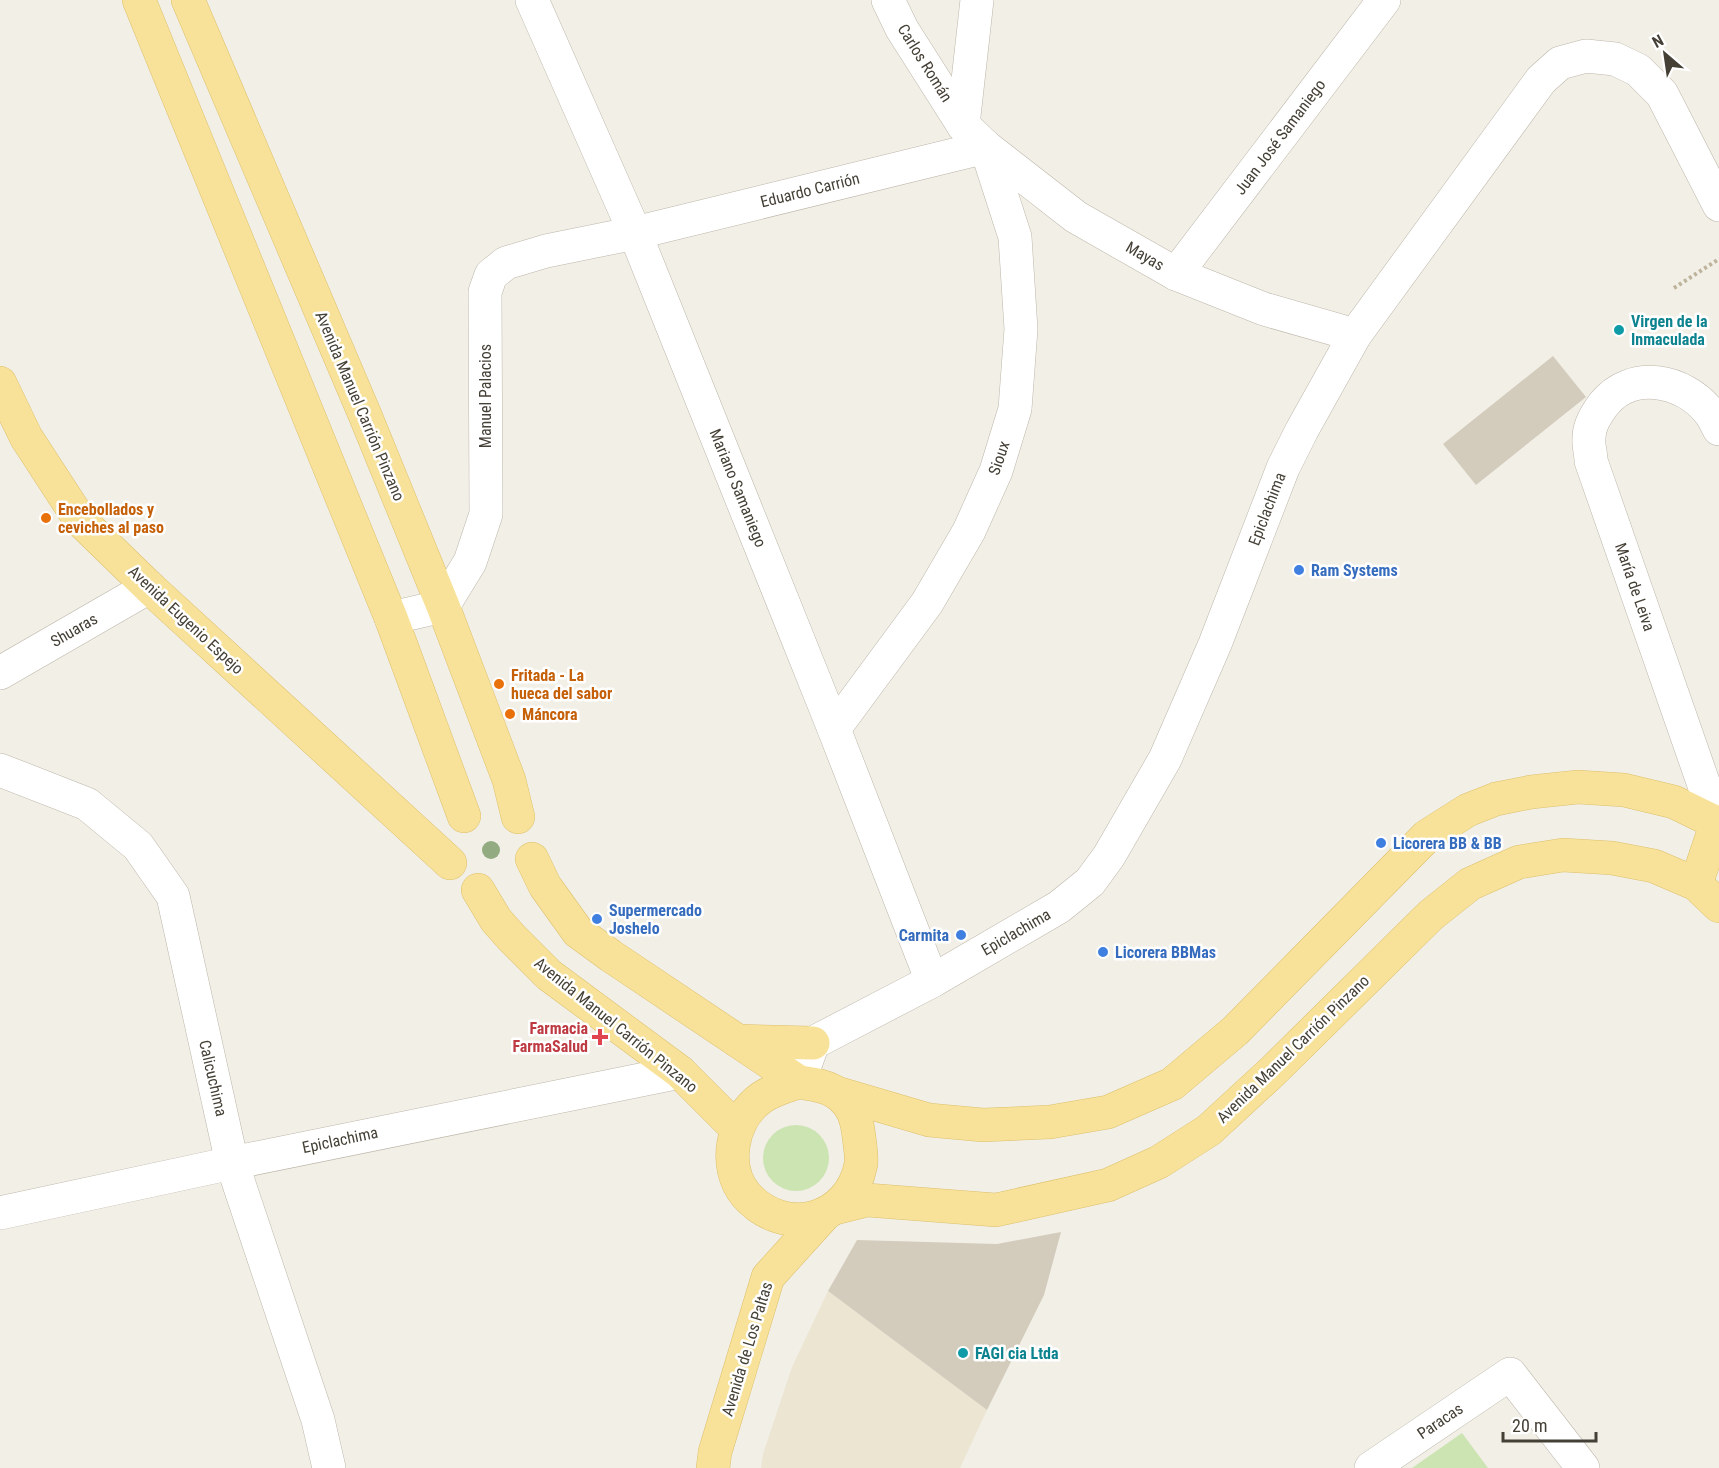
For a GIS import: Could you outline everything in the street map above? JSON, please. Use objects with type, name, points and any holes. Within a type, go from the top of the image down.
[{"type":"main road","points":[[139,0],[391,618],[460,821]]},
{"type":"main road","name":"Avenida Manuel Carrión Pinzano","points":[[188,0],[365,415],[509,780],[518,817]]},
{"type":"main road","name":"Avenida Eugenio Espejo","points":[[0,383],[26,437],[80,520],[149,587],[450,863]]},
{"type":"main road","points":[[532,859],[545,886],[578,932],[799,1082],[929,1120],[983,1125],[1050,1122],[1108,1112],[1172,1084],[1235,1030],[1428,836],[1468,810],[1496,799],[1531,792],[1578,787],[1624,790],[1674,802],[1718,823],[1708,895]]},
{"type":"main road","points":[[491,807],[505,810],[518,817],[528,829],[532,844],[532,859],[526,873],[516,883],[492,892],[478,890],[466,884],[450,863],[448,850],[450,837],[460,821],[477,809],[491,807]]},
{"type":"main road","points":[[409,827],[460,821]]},
{"type":"main road","name":"Avenida Manuel Carrión Pinzano","points":[[830,1211],[867,1200],[996,1210],[1108,1185],[1159,1162],[1209,1130],[1273,1071],[1431,915],[1470,884],[1520,862],[1563,855],[1612,858],[1654,866],[1708,895]]},
{"type":"main road","name":"Avenida Manuel Carrión Pinzano","points":[[478,890],[496,920],[549,975],[680,1072],[736,1128]]},
{"type":"main road","points":[[738,1041],[813,1043]]},
{"type":"main road","points":[[799,1082],[761,1098],[736,1128],[733,1149],[734,1170],[741,1189],[755,1204],[773,1216],[790,1220],[808,1219],[830,1211],[853,1188],[861,1163],[858,1126],[853,1108],[837,1093]]},
{"type":"main road","name":"Avenida de Los Paltas","points":[[713,1468],[715,1452],[768,1277],[830,1211]]},
{"type":"main road","points":[[768,1277],[773,1216]]},
{"type":"street","name":"Mariano Samaniego","points":[[532,0],[635,233],[834,729],[932,981]]},
{"type":"street","name":"Carlos Román","points":[[888,0],[902,29],[974,136]]},
{"type":"street","points":[[974,136],[977,0]]},
{"type":"street","name":"Juan José Samaniego","points":[[1176,274],[1384,0]]},
{"type":"street","name":"Epiclachima","points":[[813,1043],[932,981],[1059,907],[1090,882],[1109,856],[1165,759],[1215,644],[1283,468],[1355,334],[1541,80],[1560,63],[1586,56],[1615,59],[1638,70],[1662,94],[1719,205]]},
{"type":"street","name":"Eduardo Carrión","points":[[635,233],[974,136]]},
{"type":"street","name":"Mayas","points":[[974,136],[1076,217],[1176,274],[1264,309],[1355,334]]},
{"type":"street","name":"Sioux","points":[[834,729],[927,603],[969,531],[996,471],[1015,410],[1021,329],[1015,237],[974,136]]},
{"type":"street","name":"Manuel Palacios","points":[[442,606],[470,562],[486,514],[485,292],[491,275],[506,263],[546,251],[635,233]]},
{"type":"street","name":"María de Leiva","points":[[1718,823],[1591,461],[1589,437],[1594,417],[1611,395],[1634,383],[1652,381],[1675,386],[1691,396],[1710,412],[1719,429]]},
{"type":"street","name":"Shuaras","points":[[0,673],[149,587]]},
{"type":"street","points":[[391,618],[442,606]]},
{"type":"street","name":"Calicuchima","points":[[0,770],[87,804],[138,846],[173,896],[232,1163],[318,1420],[329,1468]]},
{"type":"street","points":[[799,1082],[813,1043]]},
{"type":"street","name":"Epiclachima","points":[[0,1213],[232,1163],[680,1072]]},
{"type":"street","name":"Paracas","points":[[1371,1468],[1510,1374],[1583,1468]]},
{"type":"path","points":[[1674,288],[1719,260]]},
{"type":"shaded area","points":[[828,1291],[987,1410],[960,1468],[761,1468],[763,1454],[792,1367]]},
{"type":"green space","points":[[796,1125],[809,1128],[819,1135],[826,1145],[829,1158],[826,1171],[819,1181],[809,1188],[796,1191],[783,1188],[773,1181],[766,1171],[763,1158],[766,1145],[773,1135],[783,1128]]},
{"type":"green space","points":[[1462,1433],[1488,1468],[1412,1468]]},
{"type":"building","points":[[1553,356],[1586,397],[1476,485],[1443,444]]},
{"type":"building","name":"FAGI cia Ltda","points":[[1061,1232],[1044,1295],[987,1410],[828,1291],[857,1240],[997,1244]]},
{"type":"place","name":"Virgen de la Inmaculada","points":[[1619,330]]},
{"type":"place","name":"Encebollados y ceviches al paso","points":[[46,518]]},
{"type":"place","name":"Ram Systems","points":[[1299,570]]},
{"type":"place","name":"Fritada - La hueca del sabor","points":[[499,684]]},
{"type":"place","name":"Máncora","points":[[510,714]]},
{"type":"place","name":"Licorera BB & BB","points":[[1381,843]]},
{"type":"place","name":"Supermercado Joshelo","points":[[597,919]]},
{"type":"place","name":"Carmita","points":[[961,935]]},
{"type":"place","name":"Licorera BBMas","points":[[1103,952]]},
{"type":"place","name":"Farmacia FarmaSalud","points":[[600,1037]]},
{"type":"place","name":"FAGI cia Ltda","points":[[963,1353]]}]
